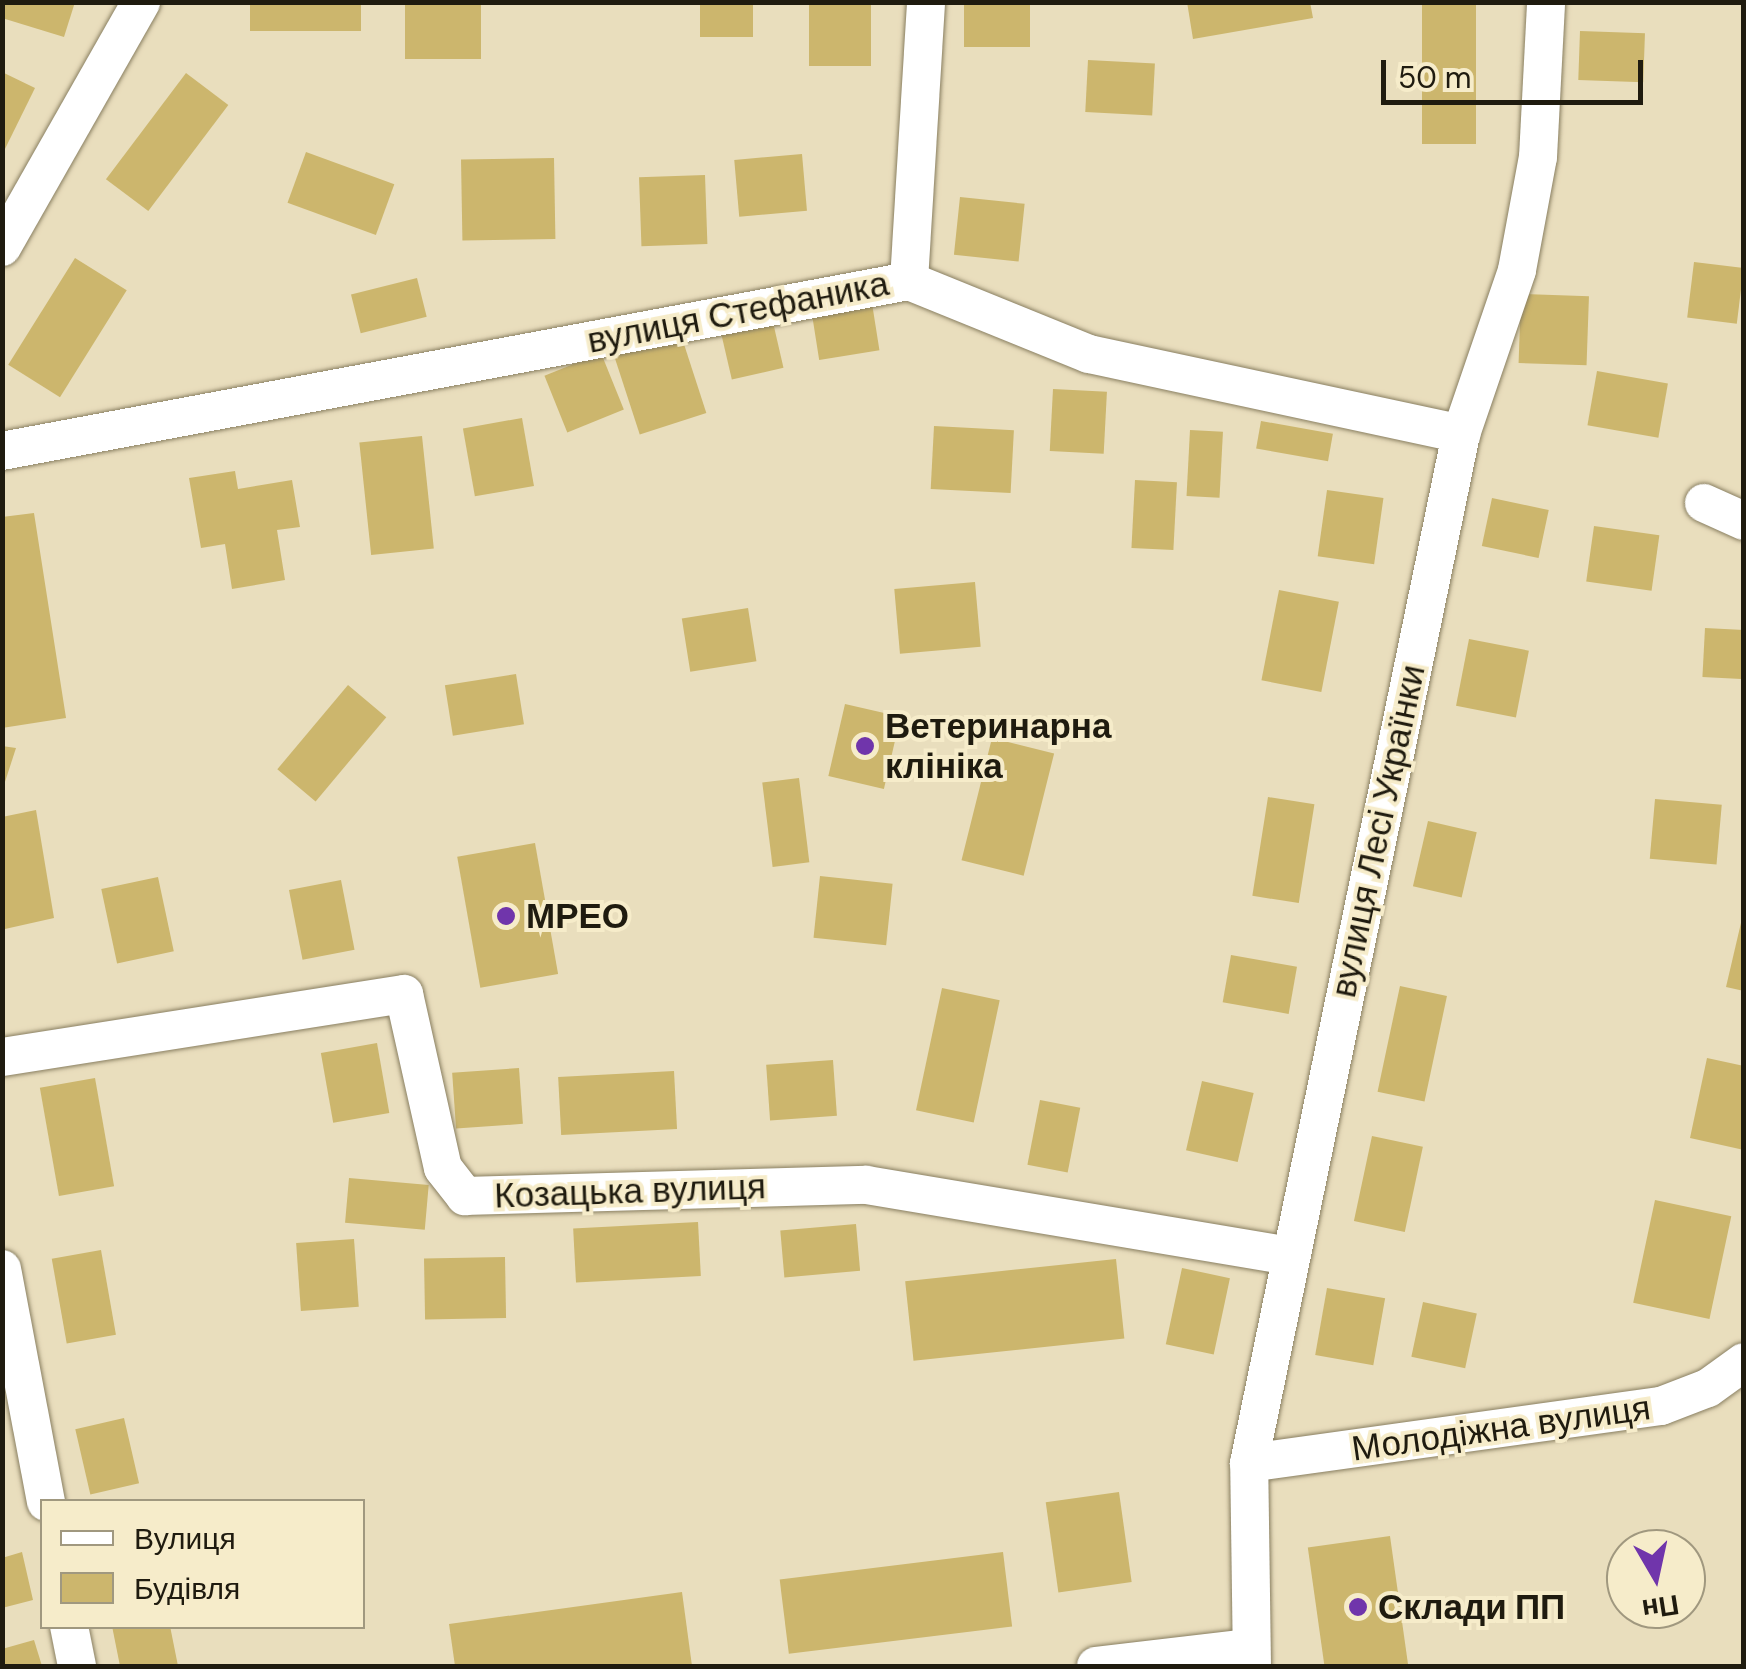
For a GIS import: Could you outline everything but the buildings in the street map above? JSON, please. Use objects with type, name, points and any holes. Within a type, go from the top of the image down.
[{"type":"street","points":[[2,247],[141,2]]},
{"type":"street","points":[[909,281],[926,2]]},
{"type":"street","name":"вулиця Лесі Українки","points":[[1251,1657],[1248,1463],[1461,434],[1520,251],[1538,156],[1546,2]]},
{"type":"street","name":"вулиця Стефаника","points":[[2,451],[909,281],[1089,354],[1461,434]]},
{"type":"street","points":[[1704,504],[1744,521]]},
{"type":"street","name":"Козацька вулиця","points":[[2,1058],[404,994],[443,1168],[465,1196],[866,1185],[1290,1256]]},
{"type":"street","points":[[2,1269],[45,1499]]},
{"type":"street","name":"Молодіжна вулиця","points":[[1248,1463],[1661,1406],[1708,1388],[1744,1362]]},
{"type":"street","points":[[71,1629],[77,1666]]},
{"type":"street","points":[[1096,1666],[1251,1657]]},
{"type":"place","name":"Ветеринарна клініка","points":[[865,746]]},
{"type":"place","name":"МРЕО","points":[[506,916]]},
{"type":"place","name":"Склади ПП","points":[[1358,1607]]}]
